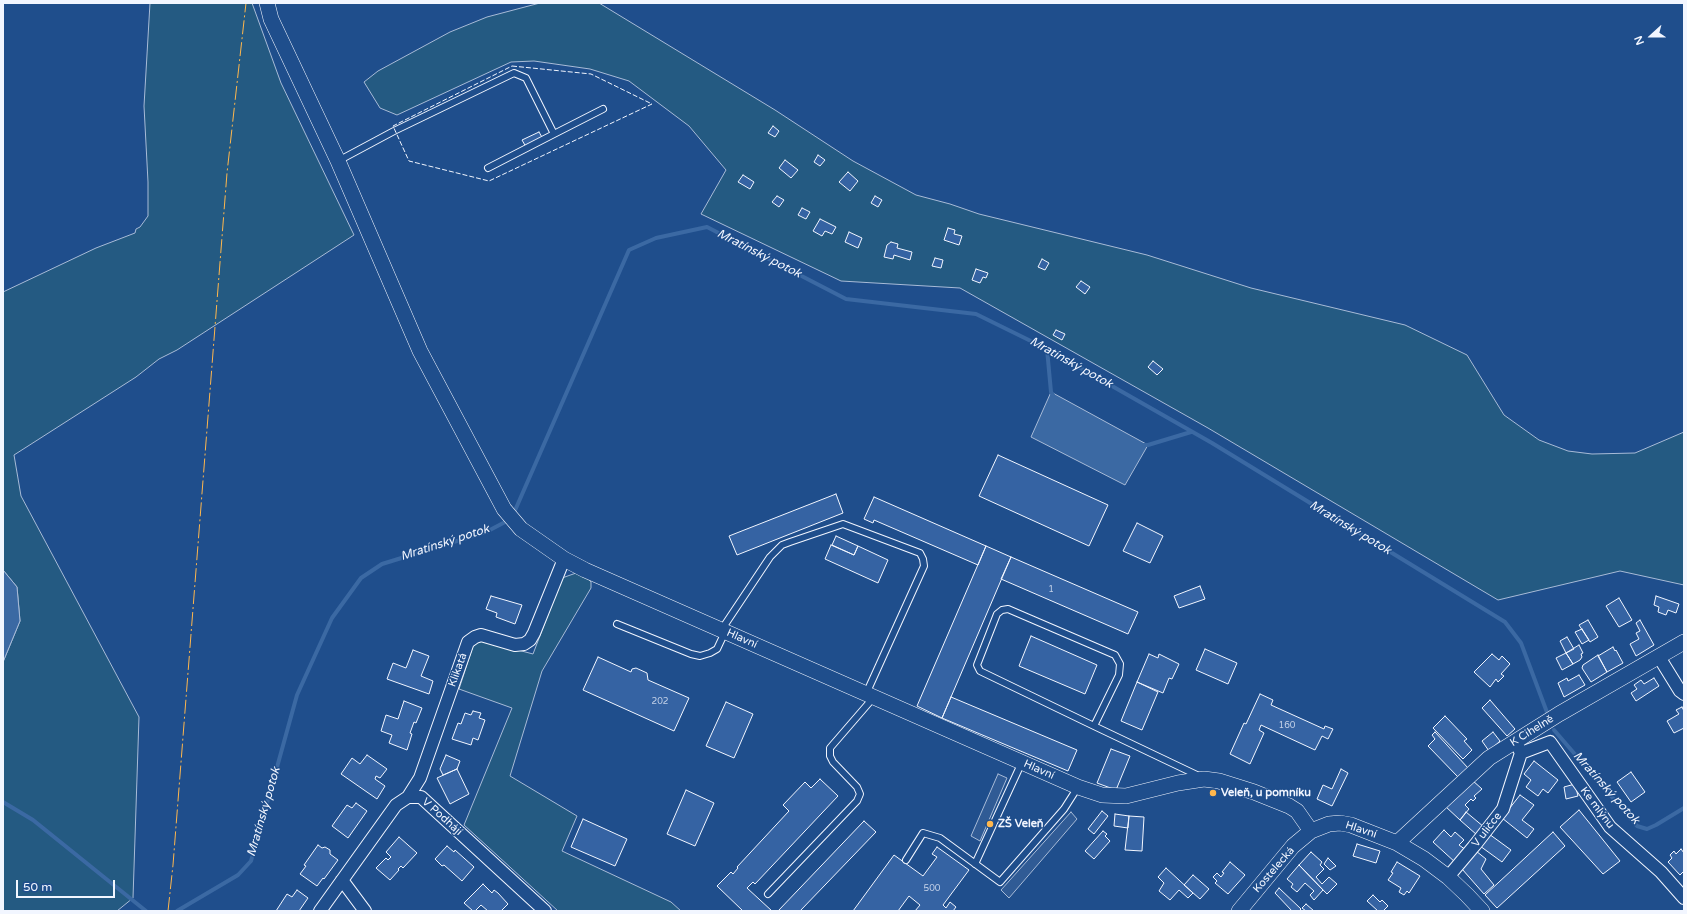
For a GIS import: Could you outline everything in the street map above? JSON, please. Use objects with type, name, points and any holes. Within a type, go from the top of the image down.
[{"type":"street","name":"Hlavní","points":[[267,3],[271,19],[338,162],[420,351],[504,509],[521,529],[564,558],[585,570],[1078,787],[1102,795],[1126,796],[1178,782],[1204,779],[1226,783],[1281,802],[1297,811],[1311,831],[1329,824],[1345,824],[1397,843],[1424,859],[1448,876],[1482,911]]},
{"type":"street","name":"Klikatá","points":[[408,797],[420,778],[468,642],[481,635],[515,645],[524,644],[530,640],[534,634],[564,558]]},
{"type":"street","name":"K Cihelně","points":[[1397,843],[1489,758],[1518,747],[1559,714],[1684,642]]},
{"type":"street","points":[[1660,657],[1680,691],[1684,694]]},
{"type":"street","name":"Ke mlýnu","points":[[1518,747],[1550,742],[1610,827],[1661,872],[1684,898]]},
{"type":"street","name":"V uličce","points":[[1448,876],[1503,809],[1518,747]]},
{"type":"street","name":"V Podhájí","points":[[320,911],[396,805],[408,797],[421,797],[545,911]]},
{"type":"street","name":"Kostelecká","points":[[1239,911],[1293,846],[1311,831]]},
{"type":"street","points":[[342,880],[365,911]]},
{"type":"lane","points":[[338,162],[394,131],[514,73],[526,78],[554,134]]},
{"type":"lane","points":[[488,168],[603,109]]},
{"type":"lane","points":[[617,624],[691,654],[700,656],[717,649],[723,631],[770,557],[782,546],[790,542],[843,524],[920,553],[924,566],[870,695],[830,748],[830,756],[833,762],[856,787],[860,794],[857,801],[768,894]]},
{"type":"lane","points":[[1094,726],[1119,675],[1120,664],[1115,655],[1008,609],[1002,610],[997,614],[977,665],[980,671],[1094,726],[1204,779]]},
{"type":"lane","points":[[975,864],[1022,762]]},
{"type":"lane","points":[[906,860],[923,833],[940,838],[1000,882],[1064,809],[1078,787]]},
{"type":"shaded area","points":[[150,3],[252,3],[281,83],[354,235],[177,350],[159,359],[136,377],[14,455],[21,496],[139,717],[133,898],[117,911],[3,911],[3,662],[20,621],[17,587],[3,570],[3,292],[96,248],[135,233],[136,229],[140,227],[148,216],[148,182],[144,106]]},
{"type":"shaded area","points":[[540,3],[599,3],[775,110],[853,161],[916,195],[950,204],[979,214],[1147,255],[1251,288],[1405,325],[1467,355],[1504,415],[1539,440],[1568,451],[1592,454],[1635,453],[1684,432],[1684,585],[1620,571],[1498,600],[1208,428],[960,288],[841,281],[701,214],[726,170],[689,126],[629,81],[590,69],[534,61],[511,62],[397,115],[380,108],[364,82],[378,71],[450,32],[487,17]]},
{"type":"shaded area","points":[[1051,392],[1148,445],[1125,485],[1031,437]]},
{"type":"shaded area","points":[[3,570],[17,587],[20,621],[3,662]]},
{"type":"shaded area","points":[[579,572],[585,575],[591,582],[591,588],[542,671],[510,776],[577,816],[562,851],[671,902],[681,911],[558,911],[464,825],[512,708],[459,689],[474,643],[484,641],[533,654],[562,578]]},
{"type":"shaded area","points":[[998,774],[1007,778],[980,841],[971,836]]},
{"type":"shaded area","points":[[1071,812],[1077,819],[1009,898],[1001,890]]},
{"type":"building","points":[[773,126],[779,131],[775,137],[768,133]]},
{"type":"building","points":[[539,132],[543,139],[526,147],[522,140]]},
{"type":"building","points":[[818,155],[825,160],[820,166],[814,162]]},
{"type":"building","points":[[785,160],[798,170],[791,178],[779,168]]},
{"type":"building","points":[[848,172],[858,181],[850,191],[839,182]]},
{"type":"building","points":[[743,175],[754,182],[750,189],[738,182]]},
{"type":"building","points":[[777,196],[784,200],[779,207],[772,202]]},
{"type":"building","points":[[875,196],[882,200],[878,207],[871,203]]},
{"type":"building","points":[[802,208],[810,212],[806,219],[798,215]]},
{"type":"building","points":[[820,219],[836,227],[832,234],[825,231],[822,236],[813,231]]},
{"type":"building","points":[[948,228],[955,230],[954,234],[962,236],[959,245],[944,240]]},
{"type":"building","points":[[849,232],[862,238],[858,248],[845,242]]},
{"type":"building","points":[[891,242],[898,244],[897,248],[912,252],[910,260],[894,255],[893,259],[884,257],[887,245]]},
{"type":"building","points":[[935,258],[943,260],[941,268],[932,266]]},
{"type":"building","points":[[1042,259],[1049,263],[1045,270],[1038,267]]},
{"type":"building","points":[[976,269],[988,273],[986,278],[983,277],[980,283],[972,280]]},
{"type":"building","points":[[1081,281],[1090,287],[1085,294],[1076,287]]},
{"type":"building","points":[[1056,330],[1065,334],[1062,340],[1053,335]]},
{"type":"building","points":[[1153,361],[1163,369],[1157,375],[1148,367]]},
{"type":"building","points":[[998,455],[1108,505],[1089,546],[979,496]]},
{"type":"building","points":[[836,494],[843,513],[737,555],[729,536]]},
{"type":"building","points":[[874,497],[986,546],[978,565],[874,520],[873,523],[864,519]]},
{"type":"building","points":[[1137,523],[1163,536],[1150,563],[1123,551]]},
{"type":"building","points":[[836,536],[858,546],[854,555],[832,545]]},
{"type":"building","points":[[831,545],[854,555],[858,546],[888,560],[878,583],[825,559]]},
{"type":"building","points":[[986,546],[1011,557],[942,718],[917,706]]},
{"type":"building","points":[[1011,557],[1138,612],[1128,634],[1001,579]]},
{"type":"building","points":[[1200,586],[1205,599],[1179,608],[1174,596]]},
{"type":"building","points":[[491,596],[522,605],[515,624],[496,617],[497,613],[486,609]]},
{"type":"building","points":[[1656,596],[1679,604],[1676,613],[1668,610],[1666,615],[1658,612],[1659,607],[1654,605]]},
{"type":"building","points":[[1619,598],[1632,620],[1619,627],[1606,606]]},
{"type":"building","points":[[1588,620],[1598,637],[1590,642],[1579,625]]},
{"type":"building","points":[[1640,620],[1654,645],[1636,656],[1630,644],[1639,639],[1636,633],[1640,631],[1636,623]]},
{"type":"building","points":[[1582,629],[1589,640],[1582,644],[1575,632]]},
{"type":"building","points":[[1031,636],[1097,665],[1085,694],[1019,666]]},
{"type":"building","points":[[1567,637],[1574,649],[1566,653],[1560,641]]},
{"type":"building","points":[[1579,645],[1583,653],[1581,654],[1582,657],[1573,664],[1566,653]]},
{"type":"building","points":[[1613,647],[1623,663],[1607,672],[1598,656]]},
{"type":"building","points":[[1205,649],[1237,663],[1228,684],[1196,670]]},
{"type":"building","points":[[413,650],[429,656],[421,676],[433,681],[429,694],[387,679],[393,663],[406,668]]},
{"type":"building","points":[[1566,653],[1573,664],[1562,670],[1556,658]]},
{"type":"building","points":[[1149,654],[1158,658],[1159,654],[1179,664],[1172,679],[1169,678],[1163,693],[1137,682]]},
{"type":"building","points":[[1492,654],[1499,660],[1502,656],[1510,664],[1501,674],[1504,676],[1498,682],[1496,679],[1490,687],[1474,672]]},
{"type":"building","points":[[1598,655],[1607,672],[1591,682],[1582,668],[1583,665]]},
{"type":"building","points":[[598,657],[631,672],[632,669],[636,668],[647,673],[648,680],[689,698],[674,731],[583,690]]},
{"type":"building","points":[[1579,675],[1585,685],[1564,697],[1558,683],[1567,678],[1568,681]]},
{"type":"building","points":[[1654,678],[1659,686],[1636,701],[1631,693],[1637,689],[1634,685],[1641,680],[1644,684]]},
{"type":"building","points":[[1137,682],[1158,692],[1142,730],[1121,721]]},
{"type":"building","points":[[1260,694],[1273,700],[1271,705],[1324,729],[1325,726],[1333,729],[1328,739],[1322,736],[1315,750],[1261,725],[1259,730],[1264,733],[1250,764],[1230,754],[1244,723],[1246,724]]},
{"type":"building","points":[[951,697],[1077,750],[1068,771],[942,718]]},
{"type":"building","points":[[1490,700],[1515,729],[1507,736],[1482,708]]},
{"type":"building","points":[[404,701],[422,708],[410,733],[412,734],[407,750],[389,743],[392,735],[381,731],[386,715],[398,719]]},
{"type":"building","points":[[726,702],[753,714],[734,758],[706,746]]},
{"type":"building","points":[[1682,707],[1684,711],[1684,728],[1674,733],[1667,721],[1679,714],[1676,710]]},
{"type":"building","points":[[473,711],[481,713],[479,718],[485,720],[478,740],[473,738],[471,745],[452,739],[458,723],[461,724],[465,713],[471,715]]},
{"type":"building","points":[[1445,716],[1467,739],[1464,741],[1472,750],[1463,759],[1433,728]]},
{"type":"building","points":[[1435,732],[1468,768],[1458,777],[1428,746],[1435,739],[1432,735]]},
{"type":"building","points":[[1493,732],[1500,741],[1489,751],[1482,741]]},
{"type":"building","points":[[1111,749],[1130,756],[1116,790],[1097,783]]},
{"type":"building","points":[[367,755],[387,769],[380,778],[376,776],[375,779],[385,786],[377,799],[341,774],[352,758],[360,764]]},
{"type":"building","points":[[446,755],[460,761],[457,769],[443,775],[440,769]]},
{"type":"building","points":[[1534,761],[1558,780],[1548,793],[1543,789],[1538,796],[1526,787],[1531,780],[1524,774]]},
{"type":"building","points":[[457,769],[469,794],[450,804],[437,778]]},
{"type":"building","points":[[1341,769],[1348,773],[1332,806],[1317,799],[1323,785],[1332,789]]},
{"type":"building","points":[[1631,772],[1645,792],[1631,802],[1617,782]]},
{"type":"building","points":[[820,779],[838,796],[755,884],[753,882],[747,888],[772,911],[743,911],[717,886],[731,872],[733,874],[738,868],[737,867],[789,811],[783,805],[805,782],[811,788]]},
{"type":"building","points":[[1472,780],[1482,789],[1474,796],[1476,798],[1473,801],[1471,799],[1465,805],[1469,809],[1460,820],[1445,806]]},
{"type":"building","points":[[1575,784],[1578,796],[1566,799],[1564,787]]},
{"type":"building","points":[[686,790],[714,803],[695,846],[667,834]]},
{"type":"building","points":[[1520,795],[1534,805],[1522,820],[1534,829],[1527,838],[1502,818]]},
{"type":"building","points":[[356,803],[367,811],[348,838],[332,826],[347,805],[352,808]]},
{"type":"building","points":[[1579,810],[1620,861],[1603,874],[1560,827]]},
{"type":"building","points":[[1102,811],[1108,816],[1094,834],[1088,829]]},
{"type":"building","points":[[1466,812],[1484,827],[1477,835],[1460,820]]},
{"type":"building","points":[[1115,814],[1129,816],[1128,828],[1114,826]]},
{"type":"building","points":[[1129,816],[1144,817],[1142,851],[1125,850]]},
{"type":"building","points":[[583,819],[627,839],[615,866],[571,847]]},
{"type":"building","points":[[864,821],[876,832],[800,911],[778,911]]},
{"type":"building","points":[[1444,830],[1451,837],[1455,832],[1464,840],[1459,845],[1466,850],[1456,863],[1433,842]]},
{"type":"building","points":[[1103,831],[1107,834],[1105,836],[1110,841],[1094,859],[1085,851]]},
{"type":"building","points":[[1553,832],[1565,846],[1497,908],[1485,895]]},
{"type":"building","points":[[1489,834],[1511,850],[1502,862],[1480,846]]},
{"type":"building","points":[[399,837],[417,853],[403,868],[401,866],[398,869],[399,870],[390,880],[376,868],[386,858],[388,860],[391,857],[386,852]]},
{"type":"building","points":[[1357,844],[1380,851],[1376,863],[1353,856]]},
{"type":"building","points":[[318,845],[322,848],[325,847],[330,850],[330,854],[338,860],[317,886],[300,874],[306,866],[304,865]]},
{"type":"building","points":[[447,846],[454,852],[455,850],[474,867],[462,881],[435,859]]},
{"type":"building","points":[[937,847],[969,870],[943,905],[946,908],[950,902],[956,907],[953,911],[915,911],[920,905],[909,896],[898,911],[853,911],[894,855],[923,876],[937,857],[932,854]]},
{"type":"building","points":[[1681,849],[1684,853],[1684,871],[1680,875],[1668,862],[1672,858],[1670,855],[1674,851],[1676,854]]},
{"type":"building","points":[[1476,851],[1486,859],[1481,869],[1494,885],[1484,894],[1462,869]]},
{"type":"building","points":[[1311,852],[1322,862],[1320,865],[1324,869],[1316,877],[1322,884],[1329,877],[1337,884],[1327,894],[1299,865]]},
{"type":"building","points":[[1328,858],[1336,866],[1330,870],[1324,864]]},
{"type":"building","points":[[1230,862],[1245,875],[1228,894],[1215,883],[1217,881],[1213,877],[1217,873],[1221,877],[1224,873],[1222,872]]},
{"type":"building","points":[[1397,862],[1420,876],[1409,893],[1407,891],[1404,895],[1399,892],[1401,888],[1388,880],[1393,873],[1391,872]]},
{"type":"building","points":[[1299,865],[1323,890],[1314,900],[1310,895],[1314,891],[1305,883],[1297,892],[1291,887],[1293,884],[1287,879]]},
{"type":"building","points":[[1166,868],[1193,893],[1188,898],[1179,890],[1170,900],[1159,891],[1164,883],[1158,877]]},
{"type":"building","points":[[1193,875],[1209,889],[1200,899],[1184,885]]},
{"type":"building","points":[[483,884],[492,893],[494,890],[498,893],[508,904],[501,911],[488,911],[481,905],[473,911],[464,903]]},
{"type":"building","points":[[1279,888],[1301,909],[1299,911],[1292,911],[1275,893]]},
{"type":"building","points":[[297,890],[308,898],[299,911],[276,911],[287,894],[292,897]]},
{"type":"building","points":[[1373,895],[1380,902],[1382,900],[1388,906],[1383,911],[1378,911],[1367,901]]},
{"type":"building","points":[[1306,904],[1314,911],[1306,911],[1302,908]]},
{"type":"waterway","name":"Mratínský potok","points":[[513,515],[629,250],[656,238],[707,227],[846,299],[976,314],[1047,349],[1212,443],[1505,622],[1521,643],[1548,715]]},
{"type":"waterway","points":[[1047,349],[1051,392],[1053,395]]},
{"type":"waterway","points":[[1144,445],[1191,432]]},
{"type":"waterway","name":"Mratínský potok","points":[[177,911],[238,875],[251,861],[297,695],[332,618],[361,578],[382,564],[486,532],[509,520]]},
{"type":"waterway","name":"Mratínský potok","points":[[1554,730],[1637,826],[1647,829],[1684,808]]},
{"type":"waterway","points":[[3,802],[33,820],[146,911]]},
{"type":"fence","points":[[512,66],[591,74],[652,104],[489,181],[409,161],[393,126],[512,66]]},
{"type":"power","points":[[168,911],[173,865],[227,173],[246,3]]},
{"type":"place","name":"Veleň, u pomníku","points":[[1213,793]]},
{"type":"place","name":"ZŠ Veleň","points":[[990,824]]}]
